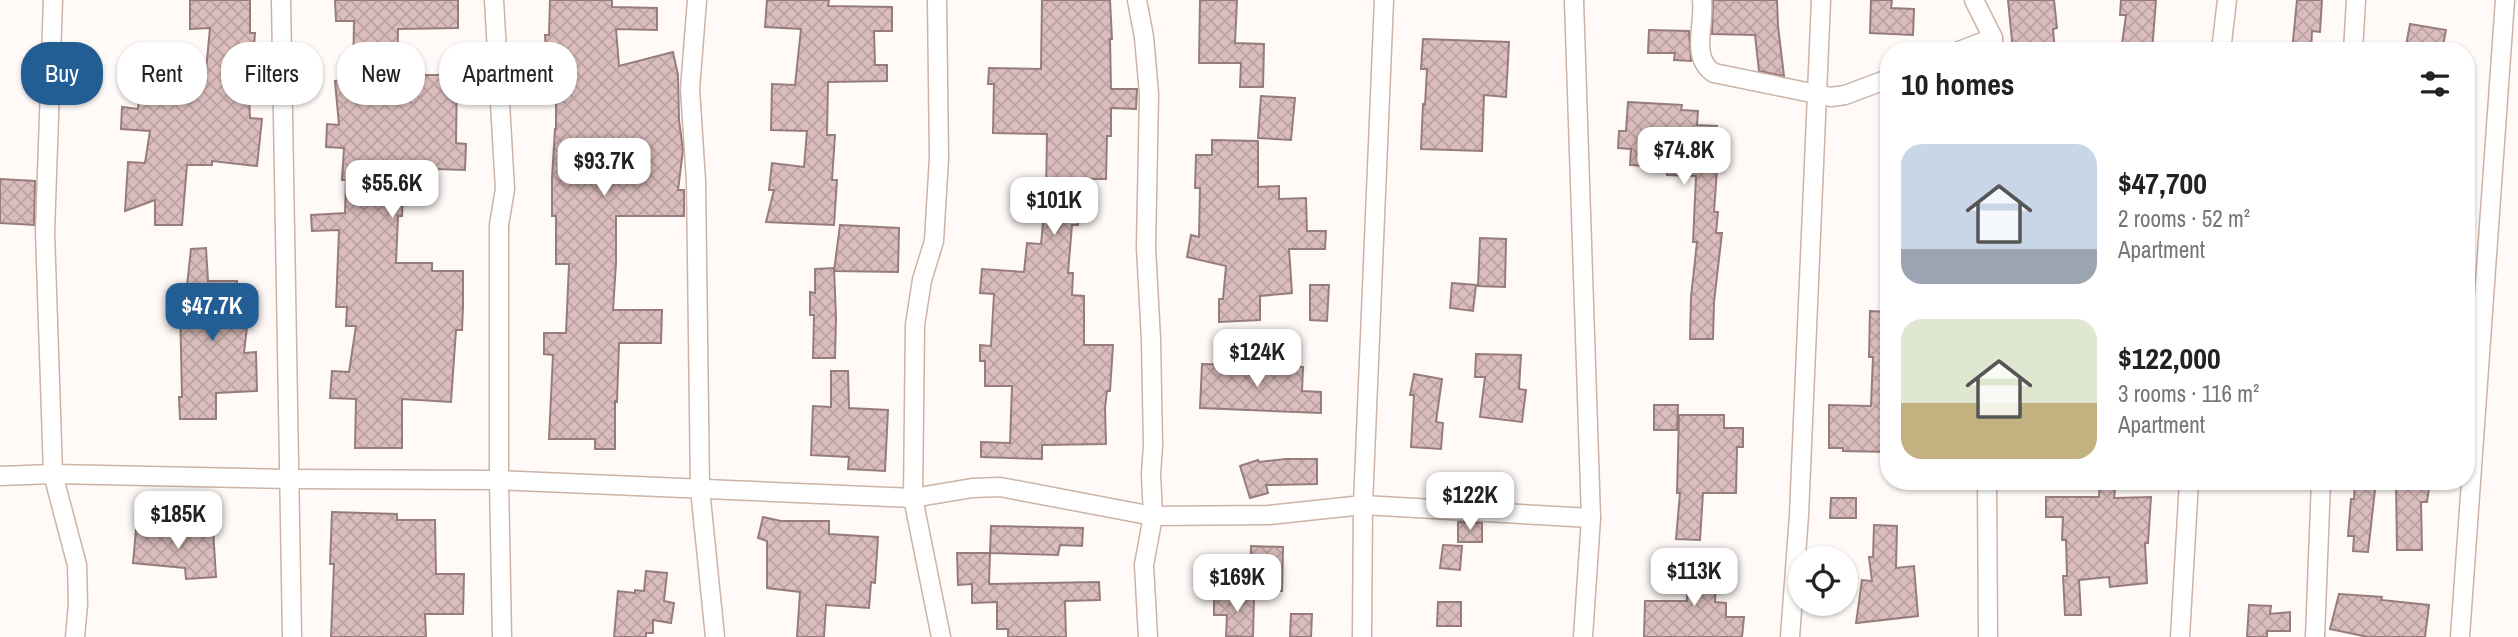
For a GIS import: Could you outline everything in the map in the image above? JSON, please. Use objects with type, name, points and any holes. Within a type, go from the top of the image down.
[{"type":"street","points":[[53,0],[45,232],[53,474],[77,565],[75,637]]},
{"type":"street","points":[[281,0],[292,637]]},
{"type":"street","points":[[494,0],[505,189],[499,225],[502,637]]},
{"type":"street","points":[[697,0],[690,89],[696,181],[700,489],[715,637]]},
{"type":"street","points":[[937,0],[939,158],[934,241],[922,280],[915,325],[914,498],[941,637]]},
{"type":"street","points":[[1137,0],[1144,37],[1149,94],[1146,247],[1151,340],[1153,516],[1144,565],[1148,637]]},
{"type":"street","points":[[1362,637],[1363,505],[1384,0]]},
{"type":"street","points":[[1574,0],[1591,518],[1583,637]]},
{"type":"street","points":[[1702,0],[1704,14],[1699,53],[1705,68],[1714,73],[1831,97],[1846,95],[1880,82]]},
{"type":"street","points":[[1790,637],[1799,515],[1821,0]]},
{"type":"street","points":[[1974,0],[1992,42]]},
{"type":"street","points":[[2222,42],[2227,0]]},
{"type":"street","points":[[2354,42],[2356,0]]},
{"type":"street","points":[[2475,425],[2505,0]]},
{"type":"street","points":[[0,476],[53,474],[499,480],[914,498],[972,488],[1000,487],[1153,516],[1269,515],[1363,505],[1591,518]]},
{"type":"street","points":[[1987,490],[1987,637]]},
{"type":"street","points":[[2180,637],[2188,490]]},
{"type":"street","points":[[2315,637],[2321,490]]},
{"type":"street","points":[[2460,637],[2470,490]]},
{"type":"building","points":[[190,0],[250,0],[250,33],[255,33],[254,42],[221,42],[221,105],[249,105],[250,118],[262,119],[257,166],[212,161],[212,165],[187,165],[182,225],[155,225],[155,200],[125,211],[128,162],[145,163],[150,131],[121,129],[122,107],[138,109],[138,105],[207,105],[210,28],[190,29]]},
{"type":"building","points":[[335,0],[458,0],[458,28],[398,29],[398,42],[354,42],[354,21],[336,21]]},
{"type":"building","points":[[550,0],[612,0],[612,7],[657,8],[657,30],[616,29],[619,66],[673,52],[678,75],[683,150],[678,190],[684,190],[684,216],[616,216],[613,310],[662,310],[661,343],[619,343],[615,449],[595,449],[595,439],[549,439],[553,355],[544,354],[544,333],[566,333],[569,264],[556,264],[556,216],[552,216],[556,105],[577,105],[577,42],[545,42],[545,35],[549,35]]},
{"type":"building","points":[[767,0],[829,0],[828,6],[892,7],[892,31],[874,31],[875,65],[887,65],[887,81],[828,82],[827,135],[835,135],[832,180],[837,180],[834,225],[766,222],[774,190],[769,190],[772,163],[804,167],[807,131],[771,130],[772,84],[795,85],[801,29],[765,27]]},
{"type":"building","points":[[1042,0],[1110,0],[1111,89],[1137,89],[1136,109],[1111,108],[1106,179],[1082,179],[1078,225],[1072,225],[1068,273],[1073,273],[1072,295],[1084,296],[1084,345],[1113,345],[1110,391],[1107,391],[1105,408],[1106,444],[1042,445],[1042,459],[981,457],[981,442],[1010,443],[1012,386],[985,386],[985,361],[980,361],[980,345],[991,346],[994,294],[980,293],[982,269],[1024,272],[1027,243],[1041,244],[1046,193],[1047,134],[993,133],[994,84],[988,84],[989,68],[1041,69]]},
{"type":"building","points":[[1200,0],[1237,0],[1235,43],[1264,44],[1263,87],[1240,87],[1241,63],[1199,63]]},
{"type":"building","points":[[1713,0],[1777,0],[1784,76],[1759,71],[1755,35],[1712,34]]},
{"type":"building","points":[[1871,0],[1892,0],[1891,8],[1914,9],[1913,35],[1870,33]]},
{"type":"building","points":[[2008,0],[2054,0],[2057,28],[2053,29],[2054,42],[2012,42]]},
{"type":"building","points":[[2121,0],[2156,0],[2153,42],[2122,42],[2126,15],[2120,15]]},
{"type":"building","points":[[2297,0],[2322,0],[2320,32],[2312,31],[2311,42],[2293,42]]},
{"type":"building","points":[[2410,24],[2446,30],[2444,42],[2407,42]]},
{"type":"building","points":[[1649,30],[1689,31],[1691,61],[1674,60],[1675,53],[1648,53]]},
{"type":"building","points":[[1423,39],[1509,42],[1506,97],[1484,95],[1482,151],[1421,149],[1427,69],[1421,69]]},
{"type":"building","points":[[425,75],[439,75],[439,105],[457,105],[456,143],[466,144],[465,170],[404,168],[396,263],[432,263],[432,271],[463,271],[463,306],[462,330],[456,330],[451,402],[402,399],[402,448],[355,448],[356,399],[330,398],[332,371],[349,372],[356,326],[346,326],[347,307],[336,307],[339,230],[312,231],[311,215],[345,213],[346,180],[342,180],[344,148],[326,147],[327,124],[339,125],[337,105],[425,105]]},
{"type":"building","points":[[1261,96],[1295,98],[1291,140],[1258,138]]},
{"type":"building","points":[[1628,102],[1682,105],[1681,110],[1698,111],[1697,125],[1717,126],[1714,212],[1718,212],[1716,233],[1722,233],[1714,302],[1713,339],[1690,339],[1697,242],[1693,242],[1696,176],[1667,175],[1667,167],[1630,165],[1631,149],[1618,148],[1619,131],[1626,131]]},
{"type":"building","points":[[1212,140],[1258,141],[1258,187],[1279,186],[1279,199],[1306,198],[1307,231],[1326,231],[1325,249],[1289,249],[1292,293],[1260,296],[1260,320],[1219,322],[1219,299],[1223,299],[1226,266],[1187,257],[1191,235],[1199,237],[1200,188],[1195,188],[1196,155],[1212,155]]},
{"type":"building","points":[[0,179],[35,181],[34,225],[0,223]]},
{"type":"building","points":[[840,225],[899,228],[898,272],[834,271]]},
{"type":"building","points":[[1480,238],[1506,239],[1505,287],[1478,286]]},
{"type":"building","points":[[206,248],[208,281],[237,281],[238,317],[248,318],[244,353],[256,352],[257,391],[216,393],[216,419],[180,419],[180,304],[185,304],[191,249]]},
{"type":"building","points":[[834,268],[835,358],[813,358],[814,315],[810,315],[810,292],[815,293],[815,269]]},
{"type":"building","points":[[1452,283],[1476,285],[1473,311],[1450,308]]},
{"type":"building","points":[[1310,285],[1329,285],[1327,321],[1310,320]]},
{"type":"building","points":[[1870,311],[1880,312],[1880,452],[1829,448],[1829,405],[1871,406],[1873,357],[1869,357]]},
{"type":"building","points":[[1476,354],[1521,355],[1519,389],[1526,390],[1522,422],[1480,417],[1485,377],[1475,377]]},
{"type":"building","points":[[1202,364],[1303,367],[1302,391],[1321,392],[1321,413],[1200,408]]},
{"type":"building","points":[[831,371],[848,371],[849,408],[888,410],[885,471],[848,469],[849,457],[811,455],[813,406],[831,407]]},
{"type":"building","points":[[1414,374],[1442,379],[1436,422],[1443,423],[1441,449],[1411,447],[1414,395],[1410,395]]},
{"type":"building","points":[[1654,405],[1678,405],[1677,430],[1654,430]]},
{"type":"building","points":[[1679,415],[1724,415],[1724,428],[1743,428],[1743,447],[1737,447],[1736,493],[1703,493],[1700,540],[1676,539],[1680,493],[1677,493]]},
{"type":"building","points":[[1317,459],[1317,484],[1266,485],[1268,493],[1250,498],[1240,466],[1258,460]]},
{"type":"building","points":[[2099,490],[2115,490],[2114,498],[2151,497],[2148,543],[2145,543],[2147,583],[2110,587],[2109,577],[2079,580],[2081,615],[2065,615],[2063,576],[2067,576],[2066,540],[2062,540],[2063,517],[2046,517],[2046,497],[2099,497]]},
{"type":"building","points":[[2354,490],[2375,490],[2368,552],[2353,551],[2354,536],[2348,536],[2351,499],[2354,499]]},
{"type":"building","points":[[2396,490],[2429,490],[2427,502],[2421,502],[2422,550],[2397,550]]},
{"type":"building","points":[[1831,498],[1856,498],[1856,518],[1830,518]]},
{"type":"building","points":[[332,512],[397,514],[397,520],[435,520],[436,574],[464,574],[463,614],[425,614],[426,637],[331,637],[334,564],[330,564]]},
{"type":"building","points":[[763,517],[781,521],[829,521],[829,534],[878,537],[875,583],[871,582],[869,608],[826,605],[824,637],[797,637],[800,592],[767,588],[767,541],[758,538]]},
{"type":"building","points":[[1458,522],[1482,523],[1482,542],[1458,542]]},
{"type":"building","points":[[1874,525],[1897,526],[1896,568],[1914,566],[1918,616],[1856,623],[1862,580],[1872,581],[1869,557],[1873,557]]},
{"type":"building","points":[[991,526],[1083,528],[1082,546],[1060,545],[1058,555],[990,553]]},
{"type":"building","points":[[213,529],[216,577],[186,579],[185,568],[133,563],[136,530],[183,535],[183,530]]},
{"type":"building","points":[[1443,545],[1462,546],[1460,570],[1440,568]]},
{"type":"building","points":[[1251,546],[1283,547],[1282,591],[1250,590]]},
{"type":"building","points":[[957,553],[990,553],[989,584],[1099,582],[1100,600],[1065,601],[1066,637],[1008,637],[1008,629],[997,629],[997,602],[972,603],[972,584],[958,585]]},
{"type":"building","points":[[1689,555],[1717,556],[1715,602],[1726,603],[1726,617],[1744,617],[1742,637],[1644,637],[1645,601],[1687,601]]},
{"type":"building","points":[[646,571],[667,573],[664,601],[674,603],[671,623],[653,620],[653,633],[646,633],[646,637],[614,637],[618,591],[644,591]]},
{"type":"building","points":[[2339,594],[2382,597],[2381,600],[2429,605],[2425,637],[2368,637],[2330,629]]},
{"type":"building","points":[[1214,596],[1254,596],[1253,637],[1226,636],[1227,615],[1214,615]]},
{"type":"building","points":[[1438,602],[1461,602],[1461,626],[1437,626]]},
{"type":"building","points":[[2249,605],[2271,606],[2270,614],[2290,612],[2290,631],[2267,631],[2267,637],[2247,637]]},
{"type":"building","points":[[1291,614],[1312,614],[1311,637],[1290,637]]}]
